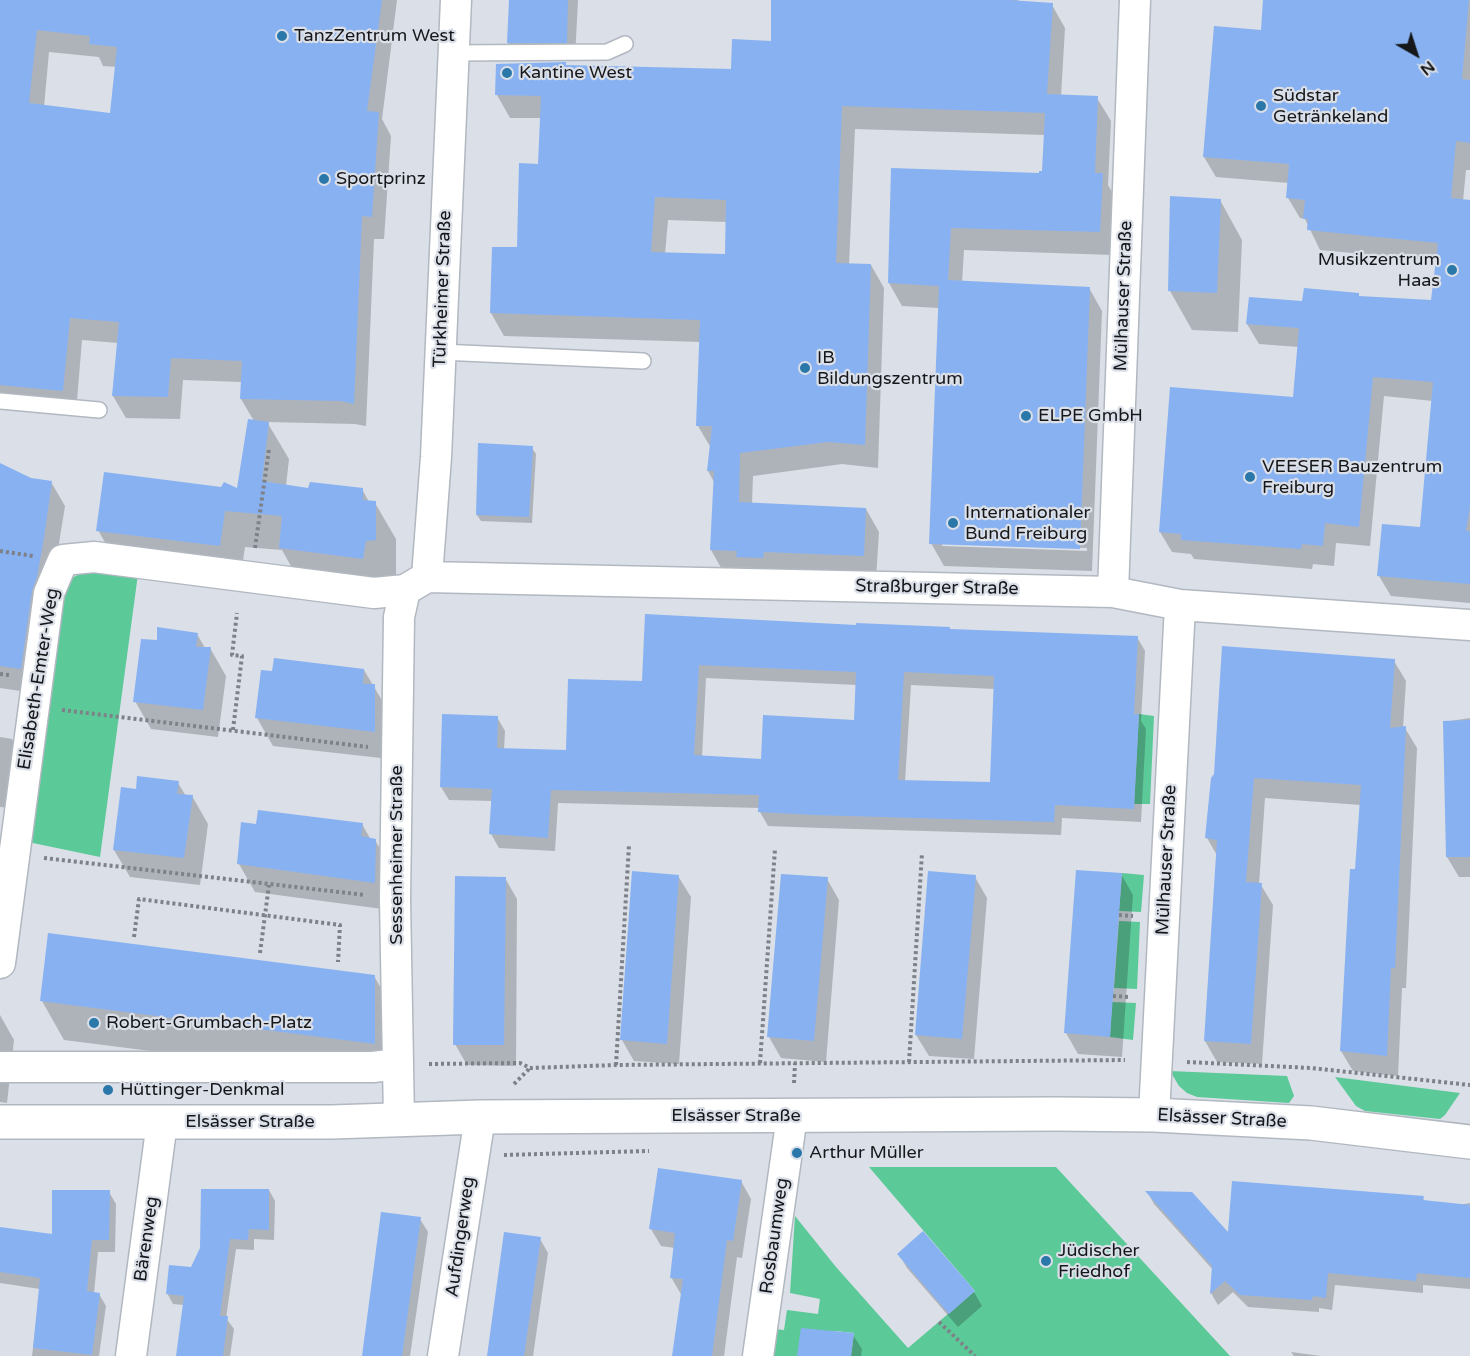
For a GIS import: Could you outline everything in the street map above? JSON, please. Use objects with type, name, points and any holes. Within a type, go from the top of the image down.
[{"type":"main road","name":"Elsässer Straße","points":[[0,1122],[399,1120],[480,1117],[1154,1115],[1311,1123],[1470,1142]]},
{"type":"street","name":"Türkheimer Straße","points":[[416,584],[436,457],[456,0]]},
{"type":"street","name":"Mülhauser Straße","points":[[1113,592],[1135,0]]},
{"type":"street","name":"Elisabeth-Emter-Weg","points":[[0,963],[49,593],[63,560],[94,557],[374,593],[416,584]]},
{"type":"street","name":"Straßburger Straße","points":[[416,584],[1113,592],[1180,604],[1470,625]]},
{"type":"street","name":"Sessenheimer Straße","points":[[399,1120],[395,899],[399,617],[416,584]]},
{"type":"street","name":"Mülhauser Straße","points":[[1154,1115],[1180,604]]},
{"type":"street","points":[[0,1067],[373,1067],[398,1064]]},
{"type":"street","name":"Rosbaumweg","points":[[758,1356],[792,1116]]},
{"type":"street","name":"Aufdingerweg","points":[[443,1356],[480,1117]]},
{"type":"street","name":"Bärenweg","points":[[131,1356],[162,1122]]},
{"type":"lane","points":[[453,52],[607,52],[625,44]]},
{"type":"lane","points":[[440,352],[643,361]]},
{"type":"lane","points":[[0,401],[99,410]]},
{"type":"path","points":[[251,576],[269,449]]},
{"type":"path","points":[[232,730],[242,656],[232,655],[237,613]]},
{"type":"path","points":[[33,707],[398,752]]},
{"type":"path","points":[[616,1065],[622,998],[629,846]]},
{"type":"path","points":[[760,1063],[775,849]]},
{"type":"path","points":[[909,1062],[916,994],[922,853]]},
{"type":"path","points":[[14,854],[395,899]]},
{"type":"path","points":[[260,953],[269,885]]},
{"type":"path","points":[[134,937],[140,899],[340,925],[338,962]]},
{"type":"path","points":[[919,911],[925,912]]},
{"type":"path","points":[[771,912],[778,913]]},
{"type":"path","points":[[765,995],[771,995]]},
{"type":"path","points":[[398,1064],[519,1063],[530,1068],[760,1063],[1156,1060],[1311,1068],[1470,1085]]},
{"type":"path","points":[[939,1322],[975,1356]]},
{"type":"green space","points":[[93,567],[138,574],[100,857],[28,842],[59,596],[70,579]]},
{"type":"green space","points":[[1139,714],[1154,716],[1150,804],[1134,804]]},
{"type":"green space","points":[[1122,873],[1144,875],[1141,912],[1119,911]]},
{"type":"green space","points":[[1119,921],[1140,922],[1137,989],[1114,988]]},
{"type":"green space","points":[[1112,1002],[1136,1003],[1133,1040],[1110,1037]]},
{"type":"green space","points":[[1170,1071],[1287,1076],[1294,1096],[1289,1103],[1197,1097],[1187,1093],[1179,1086]]},
{"type":"green space","points":[[1335,1077],[1460,1093],[1440,1119],[1365,1111],[1356,1106]]},
{"type":"green space","name":"Jüdischer Friedhof","points":[[869,1167],[1056,1167],[1230,1356],[851,1356],[854,1333],[835,1331],[797,1356],[770,1356],[774,1329],[784,1330],[787,1310],[818,1314],[820,1299],[790,1293],[795,1216],[836,1267],[908,1348],[975,1291]]},
{"type":"building","points":[[0,0],[382,0],[367,111],[379,112],[372,217],[362,216],[354,404],[341,401],[240,399],[242,361],[171,358],[168,397],[112,396],[119,322],[70,318],[63,391],[0,385]],"holes":[[[37,30],[90,36],[89,44],[117,47],[110,113],[29,103]]]},
{"type":"building","points":[[509,0],[568,0],[567,43],[507,43]]},
{"type":"building","points":[[771,0],[1009,0],[1053,3],[1047,94],[1098,96],[1095,173],[1103,173],[1100,232],[951,228],[948,280],[1090,287],[1080,549],[929,544],[939,286],[888,283],[891,168],[1039,173],[1042,171],[1045,113],[842,106],[836,263],[871,264],[865,445],[828,442],[740,453],[739,502],[866,508],[864,556],[764,552],[763,558],[736,557],[737,551],[710,550],[714,471],[707,471],[712,426],[696,426],[700,320],[490,313],[492,247],[517,247],[519,163],[538,164],[541,96],[495,95],[496,64],[566,62],[566,65],[731,69],[732,39],[771,41]],"holes":[[[655,197],[726,200],[725,254],[651,252]]]},
{"type":"building","points":[[1263,0],[1469,0],[1462,79],[1470,80],[1470,143],[1456,141],[1451,198],[1470,200],[1470,507],[1466,531],[1470,531],[1470,584],[1377,576],[1382,524],[1420,527],[1433,382],[1373,377],[1359,527],[1325,523],[1323,546],[1302,544],[1301,549],[1181,540],[1181,534],[1159,532],[1170,387],[1293,397],[1299,328],[1246,324],[1249,297],[1302,301],[1304,288],[1359,293],[1359,296],[1431,300],[1438,243],[1307,230],[1308,219],[1303,219],[1305,200],[1286,198],[1289,164],[1203,157],[1214,26],[1261,30]]},
{"type":"building","points":[[1170,196],[1221,199],[1217,293],[1168,291]]},
{"type":"building","points":[[248,419],[269,422],[262,481],[308,488],[310,482],[363,488],[363,500],[376,501],[376,540],[366,541],[363,559],[279,548],[282,516],[225,511],[220,546],[96,531],[104,472],[221,487],[224,482],[237,488]]},
{"type":"building","points":[[478,443],[533,446],[529,517],[476,515]]},
{"type":"building","points":[[0,463],[31,478],[52,481],[37,577],[32,591],[21,669],[0,666]]},
{"type":"building","points":[[645,614],[1138,636],[1134,714],[1139,714],[1134,809],[1055,805],[1054,822],[814,815],[758,812],[759,795],[551,790],[548,838],[489,834],[492,789],[440,787],[442,714],[498,716],[497,748],[566,750],[568,679],[642,681]],"holes":[[[699,665],[856,672],[854,720],[763,715],[761,759],[694,755]],[[904,672],[994,676],[990,782],[898,780]]]},
{"type":"building","points":[[157,627],[198,633],[196,647],[211,647],[203,710],[133,702],[141,639],[157,640]]},
{"type":"building","points":[[1222,646],[1395,659],[1390,728],[1406,726],[1395,968],[1391,968],[1387,1056],[1340,1051],[1350,869],[1355,869],[1361,785],[1254,778],[1246,882],[1262,883],[1251,1044],[1204,1041],[1217,840],[1205,838],[1211,778],[1214,774]]},
{"type":"building","points":[[274,658],[364,669],[363,684],[375,684],[375,732],[255,718],[261,670],[272,671]]},
{"type":"building","points":[[1470,720],[1470,857],[1446,857],[1443,721]]},
{"type":"building","points":[[137,776],[179,781],[177,794],[193,795],[184,858],[113,850],[121,787],[136,789]]},
{"type":"building","points":[[258,810],[363,823],[361,836],[376,839],[375,883],[237,864],[241,822],[256,824]]},
{"type":"building","points":[[1076,870],[1122,873],[1110,1037],[1064,1033]]},
{"type":"building","points":[[632,871],[679,875],[667,1044],[620,1040]]},
{"type":"building","points":[[928,871],[976,875],[962,1039],[915,1035]]},
{"type":"building","points":[[781,874],[828,877],[814,1041],[767,1037]]},
{"type":"building","points":[[455,876],[506,877],[504,1045],[453,1045]]},
{"type":"building","points":[[48,933],[375,975],[375,1044],[40,1001]]},
{"type":"building","points":[[658,1168],[742,1180],[733,1241],[727,1240],[712,1356],[672,1356],[683,1279],[670,1278],[675,1233],[649,1229]]},
{"type":"building","points":[[1232,1181],[1424,1196],[1423,1200],[1470,1205],[1470,1278],[1417,1273],[1416,1281],[1328,1273],[1326,1298],[1313,1296],[1312,1300],[1240,1295],[1225,1281],[1210,1294],[1212,1266],[1145,1191],[1192,1192],[1228,1232]]},
{"type":"building","points":[[201,1189],[269,1189],[269,1230],[249,1229],[248,1240],[230,1239],[220,1316],[228,1316],[223,1356],[176,1356],[184,1296],[166,1294],[169,1265],[191,1267],[200,1248]]},
{"type":"building","points":[[52,1190],[110,1190],[109,1240],[92,1240],[87,1291],[100,1293],[92,1355],[33,1348],[40,1278],[0,1272],[0,1227],[52,1234]]},
{"type":"building","points":[[381,1212],[421,1217],[402,1356],[362,1356]]},
{"type":"building","points":[[923,1231],[975,1291],[949,1314],[897,1254]]},
{"type":"building","points":[[504,1232],[541,1237],[524,1356],[487,1356]]},
{"type":"building","points":[[801,1328],[854,1333],[851,1356],[797,1356]]},
{"type":"place","name":"TanzZentrum West","points":[[282,36]]},
{"type":"place","name":"Kantine West","points":[[507,73]]},
{"type":"place","name":"Südstar Getränkeland","points":[[1261,106]]},
{"type":"place","name":"Sportprinz","points":[[324,179]]},
{"type":"place","name":"Musikzentrum Haas","points":[[1452,270]]},
{"type":"place","name":"IB Bildungszentrum","points":[[805,368]]},
{"type":"place","name":"ELPE GmbH","points":[[1026,416]]},
{"type":"place","name":"VEESER Bauzentrum Freiburg","points":[[1250,477]]},
{"type":"place","name":"Internationaler Bund Freiburg","points":[[953,523]]},
{"type":"place","name":"Robert-Grumbach-Platz","points":[[94,1023]]},
{"type":"place","name":"Hüttinger-Denkmal","points":[[108,1090]]},
{"type":"place","name":"Arthur Müller","points":[[797,1153]]},
{"type":"place","name":"Jüdischer Friedhof","points":[[1046,1261]]}]
